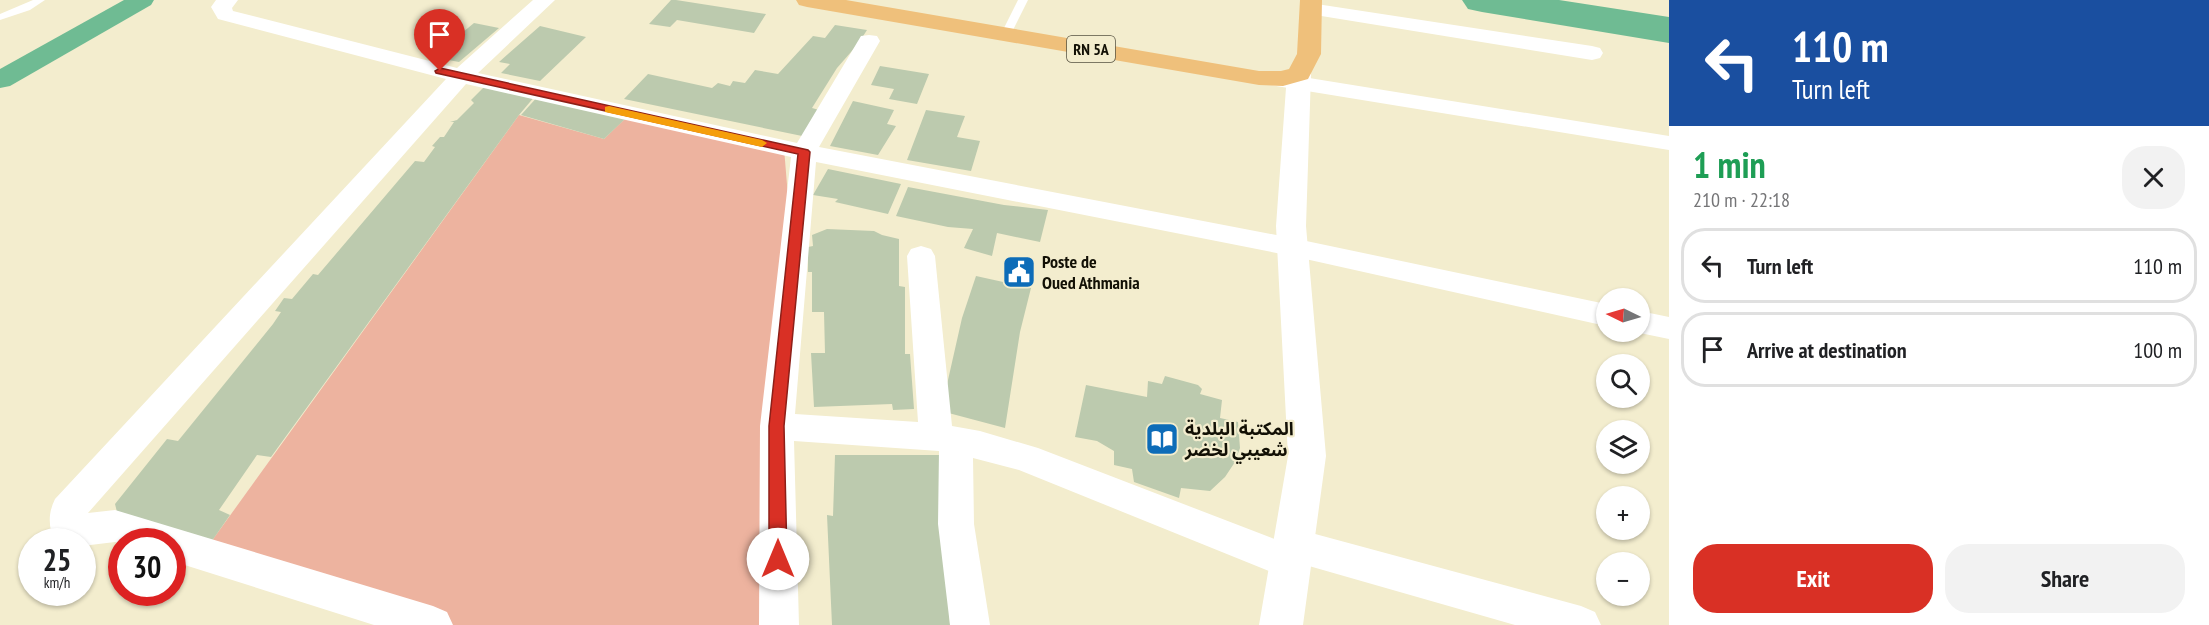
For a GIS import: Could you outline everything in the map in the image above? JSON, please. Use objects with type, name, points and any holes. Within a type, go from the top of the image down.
[{"type":"main road","name":"RN 5A","points":[[807,0],[1259,78],[1298,79]]},
{"type":"main road","points":[[1298,79],[1309,54],[1311,4]]},
{"type":"street","points":[[228,0],[221,7],[225,15],[461,76],[804,152],[1293,247],[1596,313]]},
{"type":"street","points":[[121,528],[115,526],[69,532],[68,510],[461,76],[545,0]]},
{"type":"street","points":[[1311,4],[1592,52]]},
{"type":"street","points":[[779,625],[777,426],[804,152],[869,41]]},
{"type":"street","points":[[1281,625],[1307,456],[1291,226],[1298,79],[1669,143]]},
{"type":"street","points":[[921,256],[970,625]]},
{"type":"street","points":[[1650,324],[1669,328]]},
{"type":"street","points":[[777,426],[946,439],[1026,458],[1292,554],[1581,625]]},
{"type":"street","points":[[186,548],[433,625]]},
{"type":"lane","points":[[0,16],[26,8],[40,0]]},
{"type":"lane","points":[[1006,34],[1023,0]]},
{"type":"shaded area","points":[[630,114],[784,148],[788,197],[766,625],[431,625],[203,553],[519,115],[604,139]]},
{"type":"building","points":[[671,0],[766,14],[754,33],[677,20],[670,27],[649,24]]},
{"type":"building","points":[[474,23],[499,28],[459,62],[433,57]]},
{"type":"building","points":[[835,25],[867,30],[837,68],[812,108],[819,110],[807,137],[624,99],[648,74],[712,88],[718,83],[730,86],[733,81],[745,83],[755,70],[778,74],[813,36],[825,38]]},
{"type":"building","points":[[540,26],[586,37],[540,81],[501,73],[510,64],[499,62]]},
{"type":"building","points":[[880,66],[929,74],[917,104],[889,99],[894,89],[871,85]]},
{"type":"building","points":[[484,87],[535,96],[271,457],[257,455],[219,510],[230,515],[207,548],[186,543],[186,528],[121,528],[115,504],[167,439],[178,441],[273,324],[281,312],[275,311],[284,298],[292,299],[313,274],[318,275],[415,161],[424,162],[435,147],[432,146],[440,137],[444,137],[454,122],[450,122],[457,120],[474,103],[471,100]]},
{"type":"building","points":[[539,95],[625,119],[604,139],[521,115]]},
{"type":"building","points":[[853,101],[894,110],[887,124],[896,126],[878,155],[830,146]]},
{"type":"building","points":[[926,110],[965,116],[957,137],[980,141],[971,171],[907,160]]},
{"type":"building","points":[[828,169],[901,184],[888,214],[835,202],[838,199],[813,195]]},
{"type":"building","points":[[908,187],[1004,205],[1048,210],[1040,242],[997,233],[992,256],[964,248],[973,229],[948,227],[896,216]]},
{"type":"building","points":[[827,229],[874,231],[899,239],[899,286],[905,287],[905,354],[910,354],[914,409],[893,410],[892,404],[814,407],[811,353],[825,353],[824,312],[812,312],[812,272],[808,272],[808,247],[813,246],[812,235]]},
{"type":"building","points":[[976,276],[1031,288],[1020,332],[1005,428],[941,411],[962,318]]},
{"type":"building","name":"المكتبة البلدية شعيبي لخضر","points":[[1165,376],[1198,385],[1202,389],[1200,394],[1222,400],[1220,418],[1238,422],[1240,448],[1235,462],[1225,477],[1210,491],[1181,488],[1179,498],[1134,482],[1132,469],[1114,465],[1114,451],[1097,441],[1075,437],[1086,385],[1147,397],[1148,381],[1162,384]]},
{"type":"building","points":[[835,455],[942,455],[950,625],[832,625],[827,515],[833,516]]},
{"type":"waterway","points":[[0,80],[142,0]]},
{"type":"waterway","points":[[1482,0],[1669,30]]},
{"type":"slow traffic","points":[[609,109],[762,143]]},
{"type":"place","name":"Poste de Oued Athmania","points":[[1019,272]]},
{"type":"place","name":"المكتبة البلدية شعيبي لخضر","points":[[1162,439]]},
{"type":"route","points":[[440,71],[804,152],[777,426],[778,559]]}]
